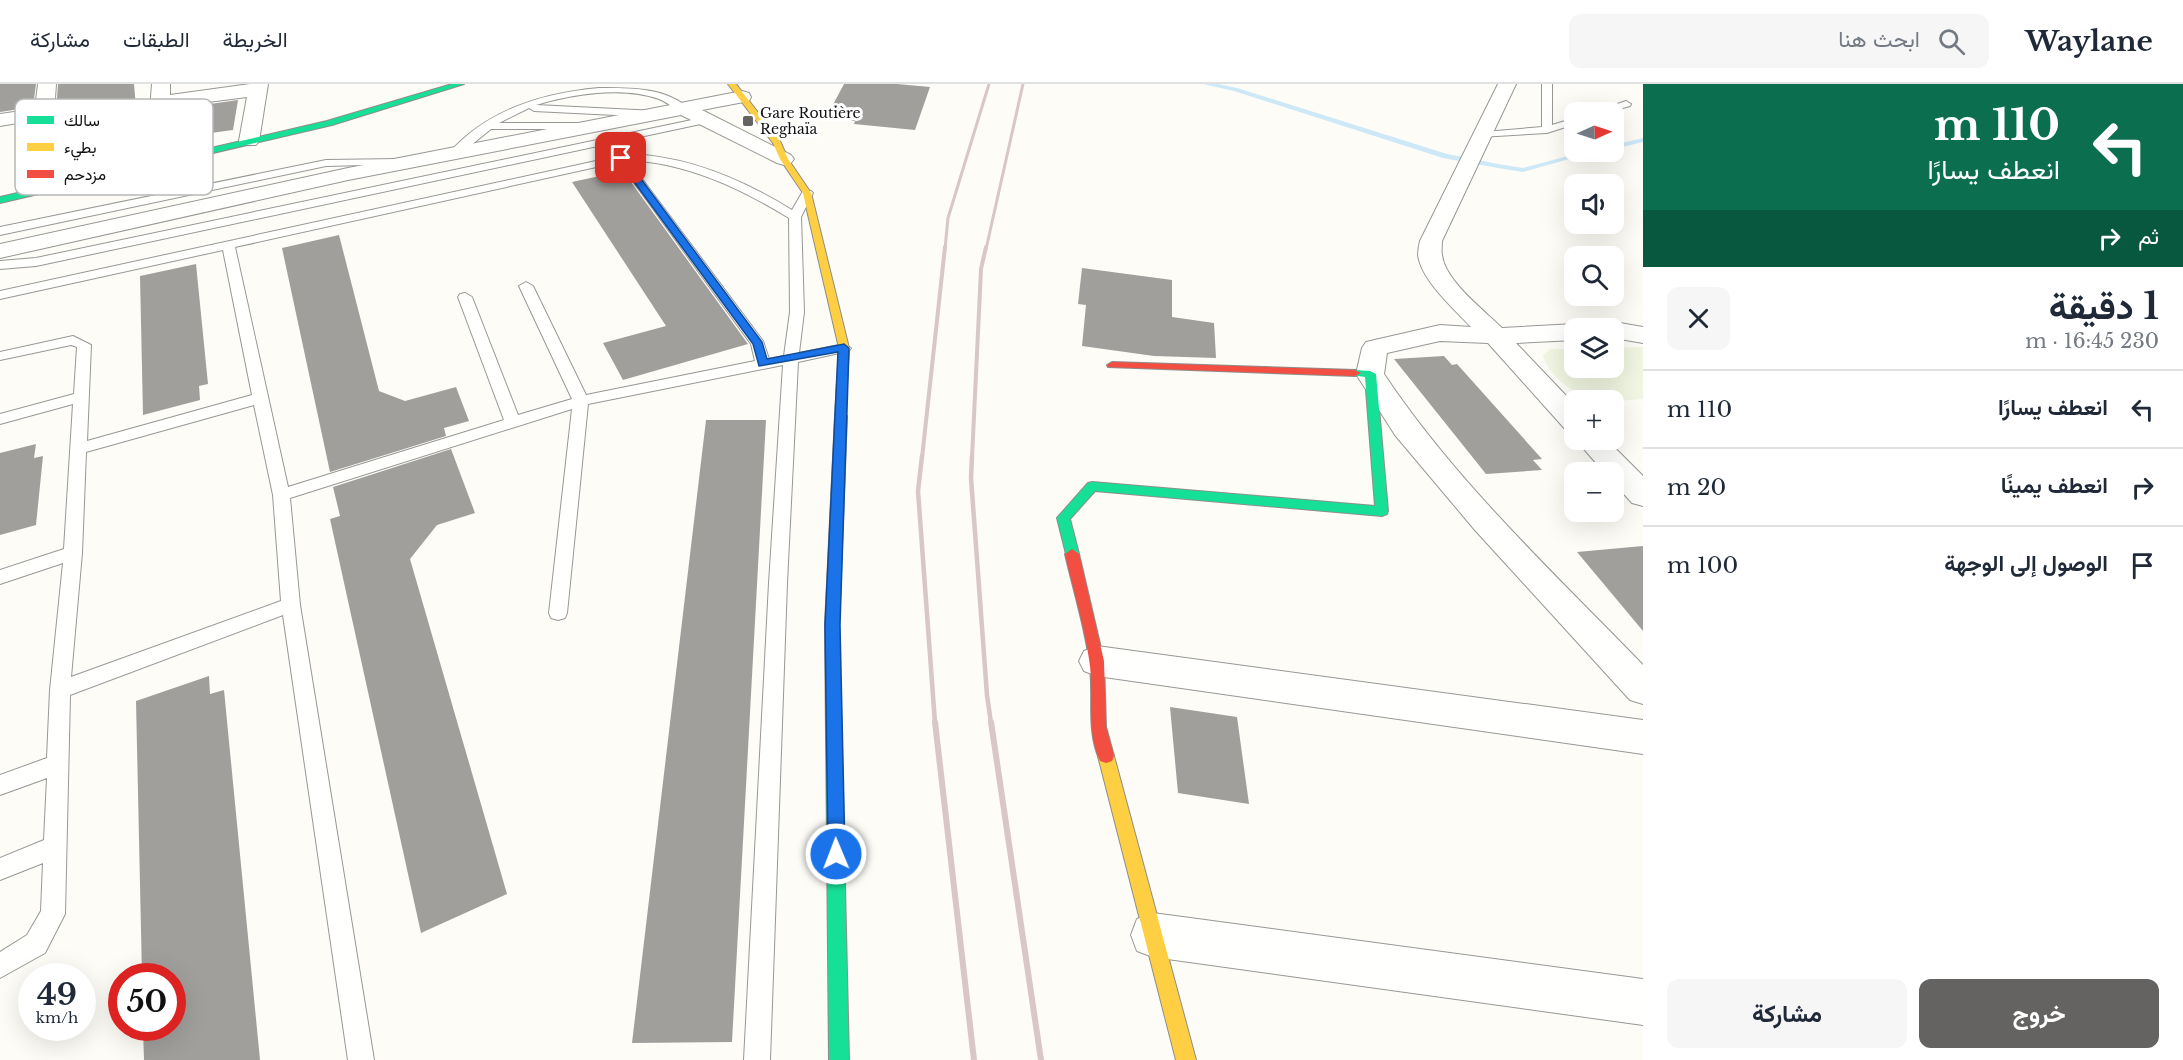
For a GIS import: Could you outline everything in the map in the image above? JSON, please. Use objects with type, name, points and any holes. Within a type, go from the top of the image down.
[{"type":"main road","points":[[213,149],[329,123],[460,84]]},
{"type":"main road","points":[[737,91],[777,143],[784,159],[807,193],[844,348],[832,625],[840,1060]]},
{"type":"main road","points":[[0,200],[23,195]]},
{"type":"main road","points":[[1112,365],[1370,374],[1382,511],[1092,486],[1064,518],[1097,661],[1098,727],[1186,1060]]},
{"type":"street","points":[[47,86],[68,84]]},
{"type":"street","points":[[1507,84],[1431,241],[1430,256],[1437,272],[1447,284],[1564,410]]},
{"type":"street","points":[[160,93],[259,87],[249,141]]},
{"type":"street","points":[[0,250],[455,153],[684,109],[737,91]]},
{"type":"street","points":[[684,109],[784,159]]},
{"type":"street","points":[[0,120],[15,118]]},
{"type":"street","points":[[1624,332],[1643,335]]},
{"type":"street","points":[[1564,333],[1495,336],[1440,333],[1375,348],[1370,374],[1405,428],[1477,513],[1643,689]]},
{"type":"street","points":[[1600,450],[1643,495]]},
{"type":"street","points":[[1097,661],[1643,737]]},
{"type":"street","points":[[1153,934],[1643,1002]]},
{"type":"lane","points":[[1547,84],[1547,130]]},
{"type":"lane","points":[[455,153],[489,126],[520,107],[574,92],[602,90],[643,92],[662,97],[684,109]]},
{"type":"lane","points":[[520,107],[658,114]]},
{"type":"lane","points":[[0,265],[36,262],[706,120]]},
{"type":"lane","points":[[1480,141],[1547,130],[1564,125]]},
{"type":"lane","points":[[489,126],[594,126]]},
{"type":"lane","points":[[0,295],[621,158],[645,156],[697,170],[746,189],[795,216]]},
{"type":"lane","points":[[621,158],[758,344],[763,363]]},
{"type":"lane","points":[[213,187],[326,163],[413,162]]},
{"type":"lane","points":[[757,1060],[778,583],[791,357],[797,312],[795,216],[807,193]]},
{"type":"lane","points":[[0,231],[173,195]]},
{"type":"lane","points":[[228,244],[281,495],[291,604],[361,1060]]},
{"type":"lane","points":[[526,286],[581,401],[558,613]]},
{"type":"lane","points":[[465,297],[513,422]]},
{"type":"lane","points":[[0,356],[73,340],[84,345],[73,554],[60,690],[53,914],[36,944],[0,966]]},
{"type":"lane","points":[[281,495],[581,401],[844,348]]},
{"type":"lane","points":[[0,419],[82,397]]},
{"type":"lane","points":[[80,448],[261,398]]},
{"type":"lane","points":[[0,577],[73,554]]},
{"type":"lane","points":[[60,690],[291,604]]},
{"type":"lane","points":[[0,785],[58,764]]},
{"type":"lane","points":[[0,869],[55,848]]},
{"type":"green space","points":[[1643,347],[1643,399],[1624,400],[1624,390],[1574,390],[1557,378],[1543,355],[1551,349],[1564,349],[1564,378],[1624,378],[1624,348]]},
{"type":"building","points":[[0,84],[36,84],[34,99],[15,99],[15,110],[0,112]]},
{"type":"building","points":[[58,84],[134,84],[135,99],[57,99]]},
{"type":"building","points":[[844,84],[897,84],[930,87],[915,130],[854,124],[855,121],[826,118]]},
{"type":"building","points":[[238,100],[233,130],[213,133],[213,104]]},
{"type":"building","points":[[623,171],[748,344],[623,380],[603,343],[666,326],[572,182]]},
{"type":"building","points":[[339,235],[379,391],[405,401],[456,387],[469,421],[444,428],[446,436],[330,472],[282,248]]},
{"type":"building","points":[[196,264],[208,384],[199,386],[200,400],[143,415],[140,276]]},
{"type":"building","points":[[1082,268],[1172,280],[1172,317],[1214,323],[1216,358],[1154,356],[1082,346],[1086,305],[1078,304]]},
{"type":"building","points":[[1444,356],[1452,365],[1457,364],[1542,459],[1533,460],[1542,470],[1486,474],[1394,359]]},
{"type":"building","points":[[706,420],[766,420],[732,1042],[632,1043]]},
{"type":"building","points":[[36,444],[34,458],[43,456],[36,525],[0,535],[0,453]]},
{"type":"building","points":[[451,449],[475,513],[437,525],[410,559],[507,894],[421,933],[330,519],[340,516],[333,487]]},
{"type":"building","points":[[1643,546],[1643,631],[1577,552]]},
{"type":"building","points":[[209,676],[210,694],[224,690],[260,1060],[144,1060],[143,1041],[186,1041],[186,963],[142,963],[136,701]]},
{"type":"building","points":[[1170,707],[1237,717],[1249,804],[1178,793]]},
{"type":"waterway","points":[[1206,84],[1235,89],[1446,156],[1523,170],[1564,159]]},
{"type":"waterway","points":[[1624,145],[1643,140]]},
{"type":"railway","points":[[945,249],[948,218],[989,84]]},
{"type":"railway","points":[[986,249],[1023,84]]},
{"type":"railway","points":[[922,458],[945,247]]},
{"type":"railway","points":[[972,458],[981,269],[986,247]]},
{"type":"railway","points":[[922,456],[918,491],[935,723]]},
{"type":"railway","points":[[972,456],[971,478],[991,723]]},
{"type":"railway","points":[[935,722],[974,1060]]},
{"type":"railway","points":[[991,722],[1041,1060]]},
{"type":"traffic: fast","points":[[213,150],[329,123],[460,84]]},
{"type":"traffic: fast","points":[[0,200],[21,195]]},
{"type":"traffic: fast","points":[[1072,554],[1063,518],[1092,486],[1382,511],[1370,374],[1355,373]]},
{"type":"traffic: fast","points":[[839,1060],[832,625],[841,416]]},
{"type":"traffic: slow","points":[[732,84],[777,143],[784,159],[807,193],[844,348],[841,416]]},
{"type":"traffic: slow","points":[[1106,756],[1186,1060]]},
{"type":"traffic: jam","points":[[1112,365],[1355,373]]},
{"type":"traffic: jam","points":[[1072,554],[1097,661],[1098,727],[1106,756]]},
{"type":"place","name":"Gare Routière Reghaïa","points":[[748,121]]},
{"type":"route","points":[[621,158],[758,344],[763,363],[844,348],[832,625],[836,854]]}]
